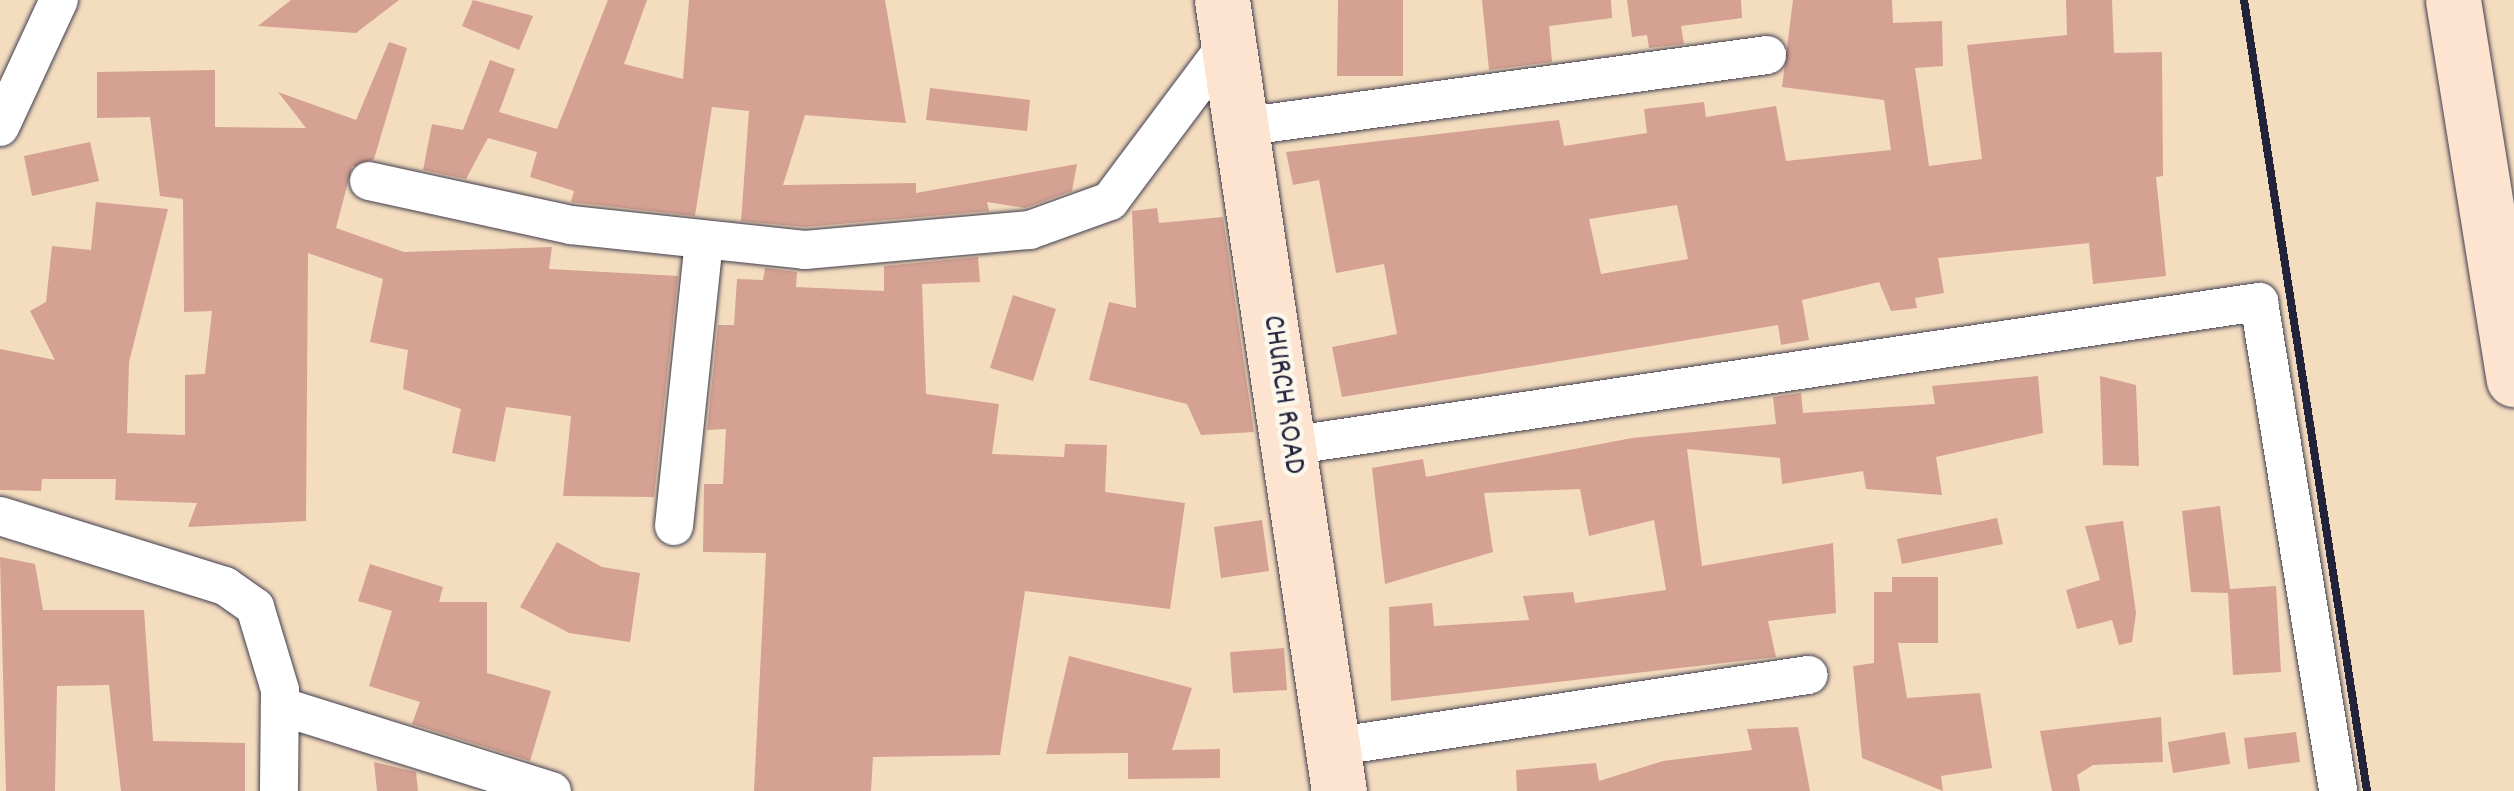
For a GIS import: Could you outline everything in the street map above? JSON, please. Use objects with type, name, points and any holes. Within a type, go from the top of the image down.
[{"type":"street","points":[[0,127],[60,0]]},
{"type":"street","points":[[2453,0],[2499,196],[2514,379]]},
{"type":"street","points":[[369,181],[572,225],[704,242],[914,246],[1075,219],[1140,168],[1225,22]]},
{"type":"street","name":"CHURCH ROAD","points":[[1225,22],[1336,769]]},
{"type":"street","points":[[1241,127],[1767,55]]},
{"type":"street","points":[[674,526],[704,242]]},
{"type":"street","points":[[1288,446],[2259,302],[2338,791]]},
{"type":"street","points":[[0,516],[225,586],[264,624],[280,706],[278,791]]},
{"type":"street","points":[[1336,769],[1809,675]]},
{"type":"street","points":[[280,706],[552,791]]},
{"type":"building","points":[[291,0],[399,0],[356,33],[258,26]]},
{"type":"building","points":[[473,0],[533,16],[519,50],[462,26]]},
{"type":"building","points":[[608,0],[647,0],[624,64],[683,79],[689,0],[885,0],[906,123],[805,115],[783,185],[916,183],[916,193],[1077,164],[1072,191],[1025,208],[987,202],[989,211],[805,227],[741,221],[749,111],[712,107],[695,216],[571,202],[574,191],[530,177],[537,152],[488,138],[466,179],[423,170],[432,124],[463,130],[490,60],[515,69],[499,112],[557,129]]},
{"type":"building","points":[[1338,0],[1403,0],[1403,76],[1337,76]]},
{"type":"building","points":[[1482,0],[1611,0],[1612,18],[1549,26],[1552,62],[1489,70]]},
{"type":"building","points":[[1627,0],[1741,0],[1742,18],[1681,26],[1684,44],[1649,48],[1647,35],[1632,37]]},
{"type":"building","points":[[1793,0],[1892,0],[1893,23],[1942,21],[1943,66],[1915,68],[1929,166],[1982,159],[1967,45],[2067,35],[2066,0],[2112,0],[2114,53],[2162,52],[2163,176],[2156,177],[2166,276],[2093,284],[2089,243],[1938,258],[1944,293],[1915,298],[1917,308],[1891,311],[1879,282],[1802,300],[1809,340],[1781,345],[1778,325],[1342,397],[1332,347],[1397,334],[1384,264],[1336,273],[1319,180],[1293,185],[1286,152],[1559,120],[1564,146],[1647,133],[1644,109],[1704,102],[1706,117],[1776,106],[1786,161],[1891,150],[1884,100],[1782,87]],"holes":[[[1677,205],[1688,259],[1601,274],[1589,219]]]},
{"type":"building","points":[[389,42],[407,48],[374,159],[352,167],[336,228],[404,252],[552,247],[549,269],[678,276],[654,497],[563,496],[571,416],[506,407],[495,462],[452,453],[461,409],[403,389],[408,350],[370,342],[383,279],[308,253],[306,521],[188,527],[197,503],[115,500],[116,479],[42,479],[41,491],[0,490],[0,349],[55,360],[30,311],[46,302],[52,246],[91,250],[96,202],[168,209],[129,362],[127,433],[185,435],[185,375],[205,374],[212,311],[184,312],[183,199],[160,196],[150,117],[97,118],[97,72],[215,70],[215,127],[306,128],[278,92],[356,120]]},
{"type":"building","points":[[930,88],[1030,100],[1027,131],[926,120]]},
{"type":"building","points":[[90,142],[99,181],[32,196],[24,156]]},
{"type":"building","points":[[1157,208],[1159,223],[1223,217],[1254,432],[1201,435],[1187,404],[1089,380],[1109,302],[1136,308],[1132,211]]},
{"type":"building","points":[[978,257],[980,282],[922,284],[926,394],[999,404],[992,454],[1064,457],[1065,444],[1107,445],[1105,492],[1185,503],[1170,609],[1025,591],[1000,755],[873,757],[871,791],[754,791],[766,553],[703,552],[704,484],[723,484],[726,429],[707,430],[718,325],[734,325],[737,279],[763,280],[765,268],[797,272],[796,287],[884,291],[884,266]]},
{"type":"building","points":[[1013,295],[1056,309],[1033,381],[990,368]]},
{"type":"building","points":[[2038,376],[2043,433],[1936,457],[1942,495],[1866,489],[1863,471],[1782,484],[1780,458],[1687,449],[1702,566],[1833,543],[1836,613],[1768,621],[1776,657],[1391,701],[1389,607],[1432,603],[1434,626],[1529,620],[1523,596],[1573,592],[1575,603],[1666,590],[1654,520],[1589,536],[1580,489],[1484,493],[1493,552],[1385,584],[1372,468],[1423,459],[1426,477],[1632,438],[1776,424],[1773,397],[1801,393],[1803,413],[1935,404],[1932,386]]},
{"type":"building","points":[[2100,376],[2136,385],[2139,466],[2103,465]]},
{"type":"building","points":[[2220,506],[2230,589],[2276,586],[2281,672],[2233,675],[2228,593],[2191,592],[2182,511]]},
{"type":"building","points":[[1997,518],[2003,544],[1902,564],[1897,539]]},
{"type":"building","points":[[1262,520],[1269,571],[1221,578],[1214,527]]},
{"type":"building","points":[[2123,521],[2136,613],[2132,642],[2119,645],[2112,620],[2077,629],[2066,590],[2100,580],[2085,526]]},
{"type":"building","points":[[557,542],[602,567],[640,573],[630,642],[569,633],[520,607]]},
{"type":"building","points":[[0,557],[35,564],[43,610],[144,610],[153,741],[245,743],[245,791],[121,791],[109,685],[57,686],[55,791],[6,791]]},
{"type":"building","points":[[370,564],[443,587],[439,602],[487,602],[487,673],[551,691],[530,761],[412,724],[420,702],[369,686],[392,611],[358,601]]},
{"type":"building","points":[[1892,577],[1938,577],[1938,643],[1898,643],[1907,698],[1980,693],[1992,768],[1941,776],[1943,791],[1862,758],[1853,666],[1874,663],[1874,592],[1892,592]]},
{"type":"building","points":[[1284,648],[1287,690],[1233,693],[1230,652]]},
{"type":"building","points":[[1069,656],[1192,688],[1172,750],[1220,749],[1220,778],[1128,779],[1128,753],[1046,754]]},
{"type":"building","points":[[2161,717],[2163,762],[2093,765],[2077,775],[2080,791],[2052,791],[2040,731]]},
{"type":"building","points":[[1798,727],[1810,791],[1517,791],[1516,770],[1596,763],[1599,781],[1663,761],[1752,750],[1747,729]]},
{"type":"building","points":[[2225,732],[2230,764],[2173,773],[2168,742]]},
{"type":"building","points":[[2296,732],[2300,762],[2248,769],[2244,738]]},
{"type":"building","points":[[374,762],[416,772],[418,791],[377,791]]},
{"type":"railway","points":[[2244,0],[2367,791]]}]
